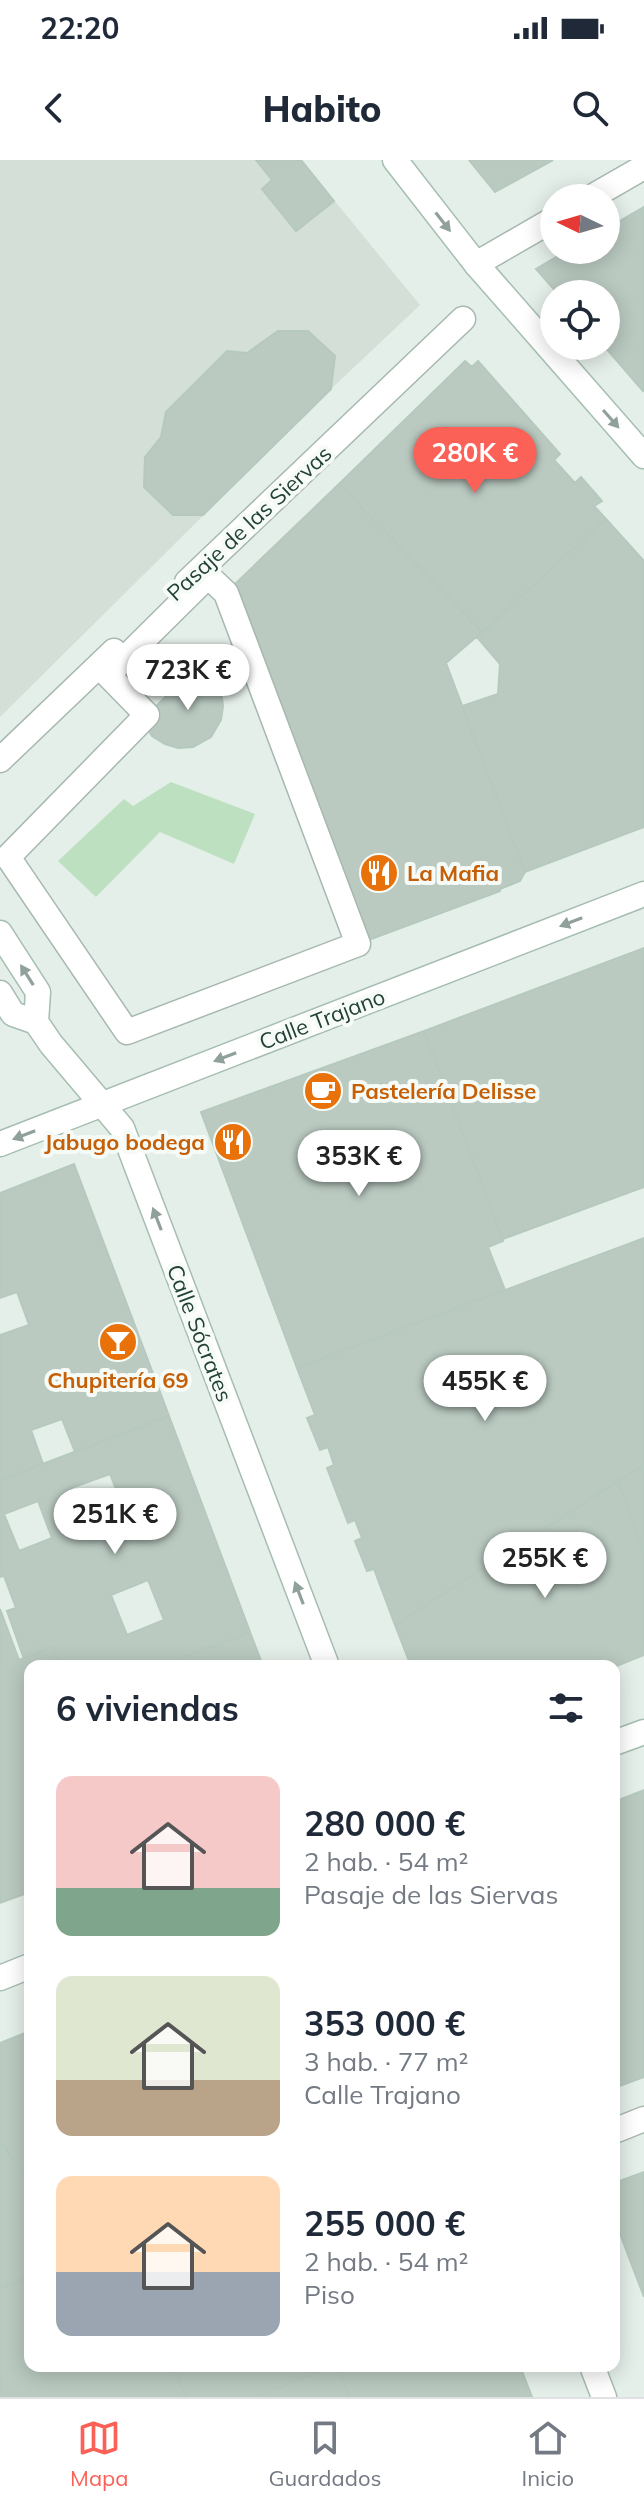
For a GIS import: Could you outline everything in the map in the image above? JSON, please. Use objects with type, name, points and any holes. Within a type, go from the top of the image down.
[{"type":"street","points":[[395,160],[476,264],[644,456]]},
{"type":"street","points":[[614,184],[644,167]]},
{"type":"street","points":[[476,264],[540,227]]},
{"type":"street","name":"Pasaje de las Siervas","points":[[0,760],[203,574],[463,319]]},
{"type":"street","points":[[203,574],[354,953],[127,1032],[8,857],[147,715],[108,675],[203,574]]},
{"type":"street","name":"Calle Trajano","points":[[0,1144],[644,894]]},
{"type":"street","points":[[0,933],[38,992],[36,1022]]},
{"type":"street","name":"Calle Sócrates","points":[[0,993],[13,1014],[36,1022],[100,1105],[122,1128],[325,1660]]},
{"type":"street","points":[[620,1741],[644,1732]]},
{"type":"street","points":[[0,1978],[24,1968]]},
{"type":"street","points":[[620,2129],[644,2119]]},
{"type":"street","points":[[594,2372],[604,2397]]},
{"type":"shaded area","points":[[0,160],[301,160],[420,305],[0,717]]},
{"type":"green space","points":[[171,782],[255,814],[234,864],[160,832],[96,897],[58,861],[124,799],[133,806]]},
{"type":"building","points":[[256,160],[301,160],[334,201],[296,231],[262,189],[272,180]]},
{"type":"building","points":[[469,160],[553,160],[495,192]]},
{"type":"building","points":[[644,207],[643,391],[616,360],[620,360],[620,280],[546,280],[536,269],[544,264],[620,264],[620,221]]},
{"type":"building","points":[[278,331],[308,331],[335,356],[331,389],[203,515],[173,515],[144,487],[145,457],[161,437],[166,412],[227,351],[247,353]]},
{"type":"building","points":[[465,361],[472,367],[478,361],[560,454],[554,460],[575,483],[581,477],[602,501],[594,506],[606,519],[482,632],[339,484]]},
{"type":"building","points":[[339,484],[482,632],[446,663],[525,872],[520,881],[500,891],[358,944],[234,585]]},
{"type":"building","points":[[606,519],[644,561],[644,827],[525,872],[462,706],[498,694],[500,664],[477,637]]},
{"type":"building","points":[[196,667],[214,679],[221,691],[221,720],[211,737],[193,747],[178,748],[165,744],[152,736],[142,720]]},
{"type":"building","points":[[644,948],[644,1187],[503,1239],[424,1031]]},
{"type":"building","points":[[424,1031],[503,1241],[488,1247],[505,1290],[297,1368],[201,1112]]},
{"type":"building","points":[[74,1164],[169,1416],[75,1452],[62,1419],[31,1430],[43,1464],[0,1480],[0,1335],[29,1325],[17,1292],[0,1298],[0,1193]]},
{"type":"building","points":[[644,1238],[644,1465],[395,1625],[374,1569],[367,1571],[355,1541],[362,1538],[355,1520],[348,1523],[327,1468],[334,1465],[328,1447],[320,1450],[307,1418],[315,1415],[297,1368]]},
{"type":"building","points":[[169,1416],[250,1632],[177,1660],[58,1660],[53,1647],[24,1659],[7,1611],[16,1608],[4,1576],[0,1577],[0,1480]],"holes":[[[110,1474],[124,1510],[85,1526],[71,1488]],[[38,1501],[52,1538],[19,1551],[4,1514]],[[148,1580],[164,1620],[127,1635],[111,1595]]]},
{"type":"building","points":[[644,1465],[644,1554],[618,1481]]},
{"type":"building","points":[[618,1481],[644,1554],[644,1655],[620,1665],[620,1660],[409,1660],[395,1625]]},
{"type":"building","points":[[0,1609],[19,1660],[53,1647],[58,1660],[24,1660],[24,1894],[0,1903]]},
{"type":"building","points":[[250,1632],[261,1660],[177,1660]]},
{"type":"building","points":[[644,1790],[644,2077],[620,2086],[620,1800]]},
{"type":"building","points":[[24,2033],[24,2174],[0,2141],[0,2043]]},
{"type":"building","points":[[0,2141],[24,2174],[24,2278],[0,2288]]},
{"type":"building","points":[[644,2172],[644,2297],[620,2234],[620,2181]]},
{"type":"building","points":[[24,2278],[24,2372],[176,2372],[186,2397],[0,2397],[0,2288]]},
{"type":"building","points":[[176,2372],[318,2372],[255,2397],[186,2397]]},
{"type":"building","points":[[318,2372],[340,2372],[350,2397],[255,2397]]},
{"type":"building","points":[[340,2372],[522,2372],[532,2397],[350,2397]]},
{"type":"place","name":"La Mafia","points":[[379,873]]},
{"type":"place","name":"Pastelería Delisse","points":[[323,1091]]},
{"type":"place","name":"Jabugo bodega","points":[[233,1142]]},
{"type":"place","name":"Chupitería 69","points":[[118,1342]]}]
